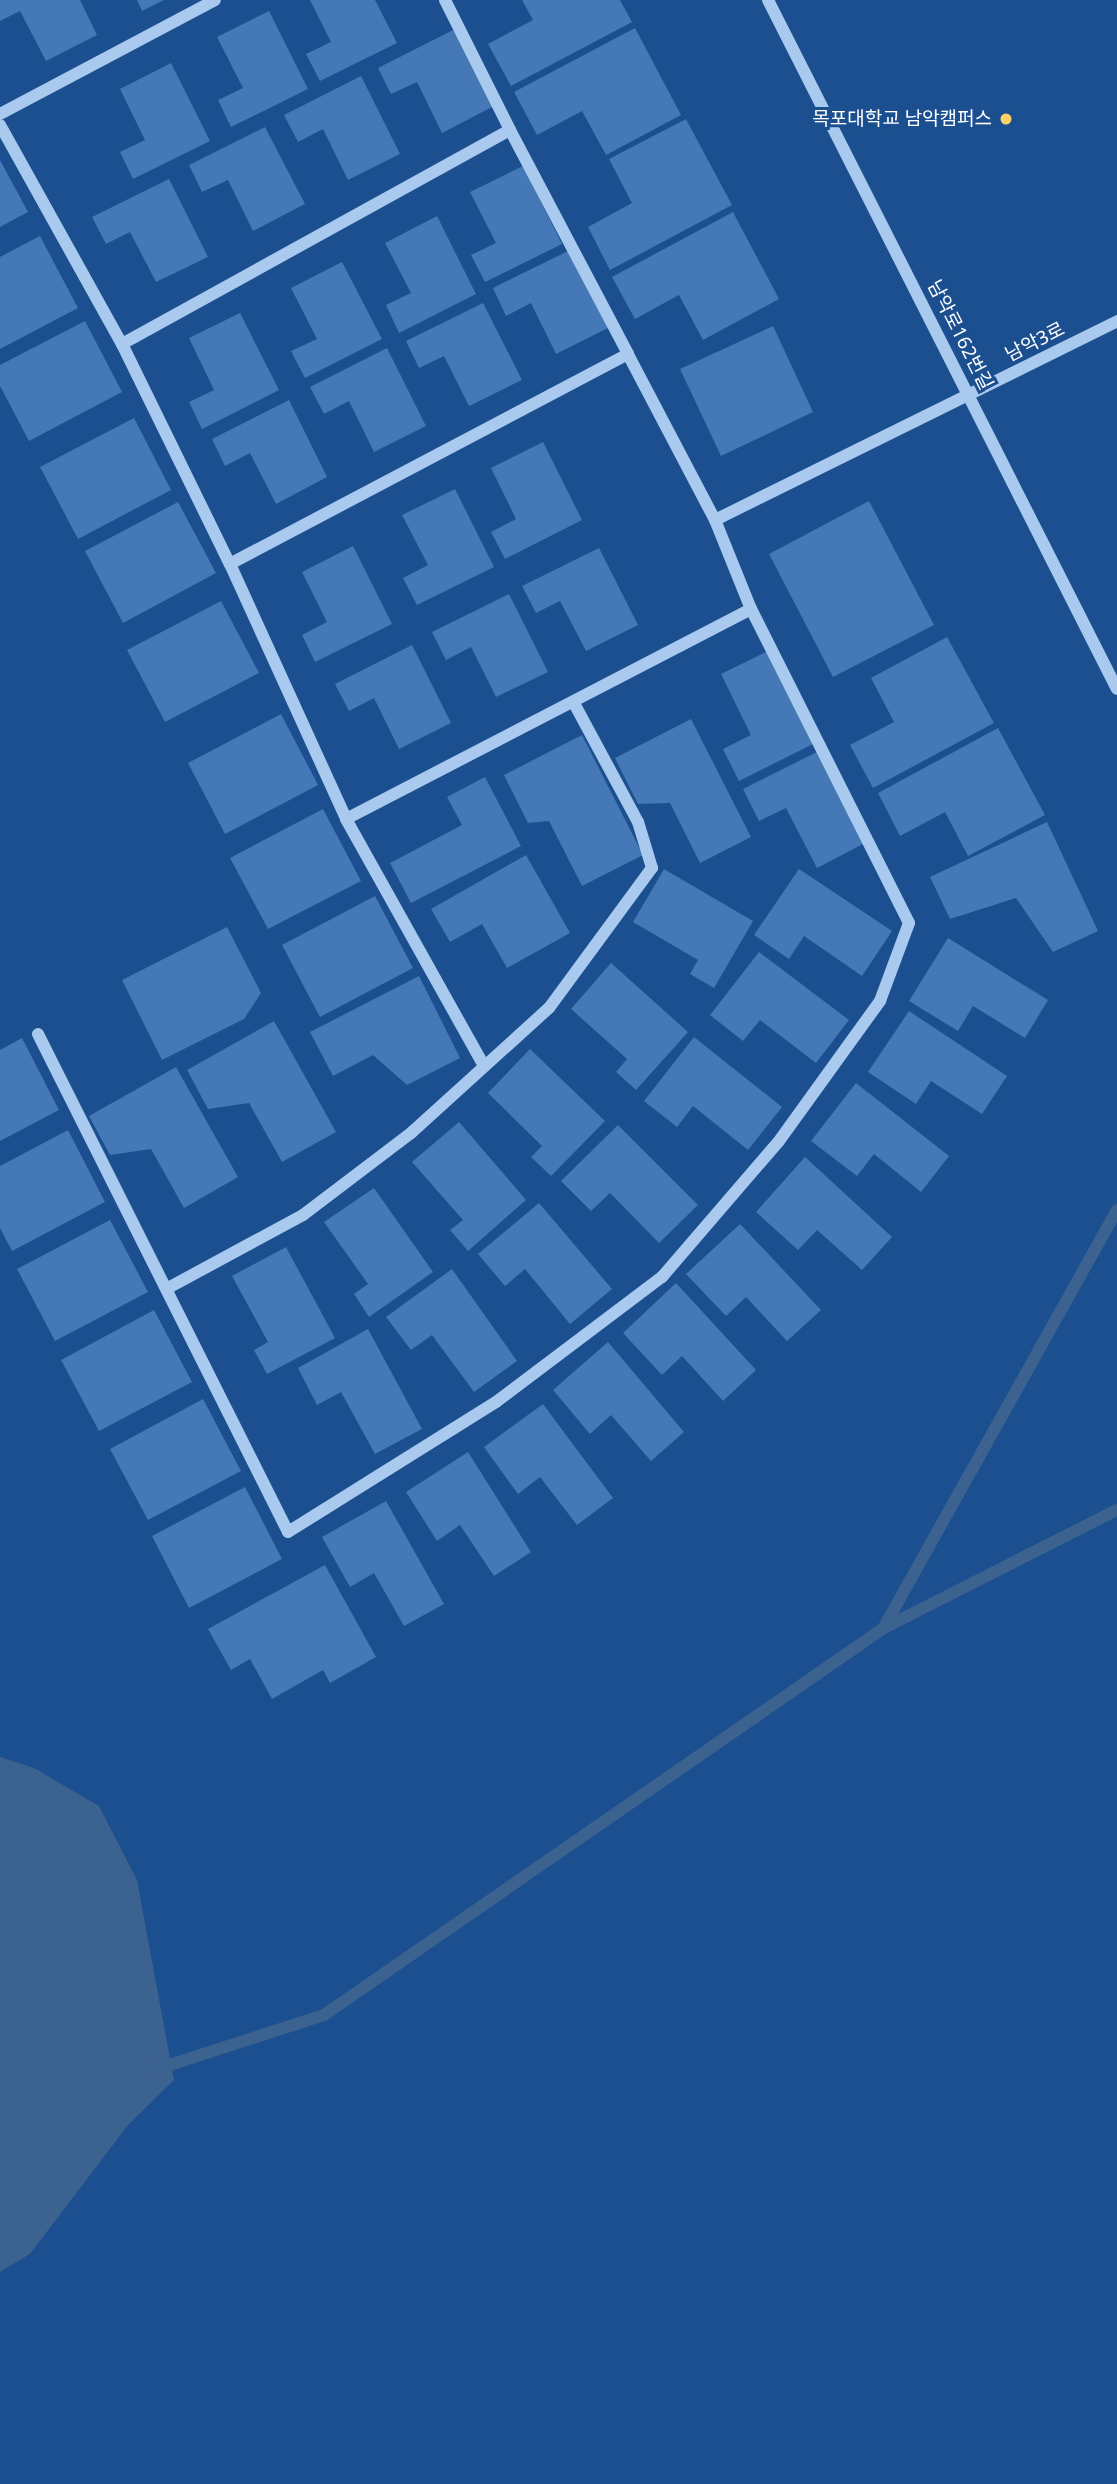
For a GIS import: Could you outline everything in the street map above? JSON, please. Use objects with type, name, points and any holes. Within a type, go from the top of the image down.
[{"type":"street","points":[[0,114],[215,0]]},
{"type":"street","points":[[38,1034],[124,1210],[168,1288],[288,1532],[496,1402],[662,1277],[779,1141],[880,1001],[909,923],[751,609],[715,520],[510,130],[445,0]]},
{"type":"street","name":"남악로162번길","points":[[768,0],[1117,689]]},
{"type":"street","points":[[0,125],[122,344],[230,564],[346,819],[484,1066]]},
{"type":"street","points":[[122,344],[510,130]]},
{"type":"street","name":"남악3로","points":[[715,520],[970,397],[1117,321]]},
{"type":"street","points":[[230,564],[628,354]]},
{"type":"street","points":[[346,819],[751,609]]},
{"type":"street","points":[[168,1288],[303,1215],[411,1133],[550,1009],[652,868],[638,822],[574,703]]},
{"type":"water","points":[[0,1757],[34,1768],[99,1806],[137,1880],[174,2080],[128,2125],[30,2254],[0,2272]]},
{"type":"building","points":[[0,0],[80,0],[97,35],[46,61],[20,11],[0,21]]},
{"type":"building","points":[[137,0],[164,0],[142,11]]},
{"type":"building","points":[[310,0],[375,0],[397,43],[320,81],[306,54],[331,42]]},
{"type":"building","points":[[522,0],[620,0],[632,22],[511,86],[488,44],[533,20]]},
{"type":"building","points":[[269,11],[308,89],[231,127],[218,100],[243,88],[217,37]]},
{"type":"building","points":[[635,28],[681,115],[606,155],[582,111],[537,135],[514,92]]},
{"type":"building","points":[[455,29],[494,106],[442,133],[417,82],[391,94],[378,68]]},
{"type":"building","points":[[171,63],[210,141],[133,179],[120,152],[145,140],[120,89]]},
{"type":"building","points":[[361,76],[400,154],[348,180],[323,129],[298,142],[284,115]]},
{"type":"building","points":[[686,119],[732,205],[610,270],[588,227],[632,203],[609,159]]},
{"type":"building","points":[[265,127],[305,204],[253,231],[228,180],[202,192],[189,165]]},
{"type":"building","points":[[0,160],[28,212],[0,227]]},
{"type":"building","points":[[523,166],[562,244],[485,282],[471,255],[496,243],[470,192]]},
{"type":"building","points":[[169,179],[208,257],[156,282],[130,232],[106,244],[92,217]]},
{"type":"building","points":[[733,212],[779,299],[703,340],[679,295],[635,319],[612,277]]},
{"type":"building","points":[[437,216],[476,294],[399,333],[386,305],[411,293],[385,243]]},
{"type":"building","points":[[40,236],[78,308],[0,349],[0,257]]},
{"type":"building","points":[[570,250],[608,328],[556,354],[531,303],[506,316],[493,288]]},
{"type":"building","points":[[342,262],[382,339],[305,378],[291,351],[317,339],[291,288]]},
{"type":"building","points":[[483,303],[522,380],[469,406],[444,356],[419,368],[406,341]]},
{"type":"building","points":[[240,313],[279,390],[202,429],[189,402],[214,390],[189,338]]},
{"type":"building","points":[[85,321],[122,392],[29,441],[0,386],[0,365]]},
{"type":"building","points":[[773,326],[813,412],[721,456],[680,369]]},
{"type":"building","points":[[387,348],[426,426],[374,452],[349,401],[324,414],[310,387]]},
{"type":"building","points":[[289,400],[327,477],[276,504],[250,453],[225,466],[212,439]]},
{"type":"building","points":[[134,418],[171,490],[78,539],[40,467]]},
{"type":"building","points":[[543,442],[582,520],[505,559],[491,532],[516,519],[491,468]]},
{"type":"building","points":[[455,489],[494,567],[417,605],[403,578],[428,565],[402,515]]},
{"type":"building","points":[[869,501],[934,625],[833,677],[769,554]]},
{"type":"building","points":[[178,502],[216,573],[123,623],[85,551]]},
{"type":"building","points":[[353,546],[392,624],[315,662],[302,635],[327,622],[302,572]]},
{"type":"building","points":[[599,548],[638,625],[586,651],[560,601],[536,613],[522,586]]},
{"type":"building","points":[[509,594],[548,672],[496,697],[471,647],[446,660],[432,632]]},
{"type":"building","points":[[221,601],[259,673],[165,722],[127,650]]},
{"type":"building","points":[[947,637],[994,723],[873,788],[850,745],[894,722],[871,678]]},
{"type":"building","points":[[412,645],[451,723],[399,749],[374,698],[349,711],[335,684]]},
{"type":"building","points":[[770,650],[815,743],[739,781],[723,749],[751,735],[721,674]]},
{"type":"building","points":[[281,714],[318,785],[225,834],[188,763]]},
{"type":"building","points":[[691,719],[751,837],[700,863],[670,803],[638,804],[615,758]]},
{"type":"building","points":[[998,728],[1045,815],[968,856],[945,812],[900,836],[878,793]]},
{"type":"building","points":[[582,735],[643,855],[582,886],[549,821],[528,823],[504,775]]},
{"type":"building","points":[[819,751],[865,843],[817,868],[786,808],[759,821],[743,789]]},
{"type":"building","points":[[485,777],[521,846],[411,903],[390,863],[462,825],[447,797]]},
{"type":"building","points":[[323,809],[361,881],[268,929],[230,858]]},
{"type":"building","points":[[1047,822],[1098,931],[1053,952],[1016,898],[950,919],[930,877]]},
{"type":"building","points":[[526,855],[570,933],[507,968],[482,924],[450,942],[431,909]]},
{"type":"building","points":[[664,869],[753,921],[714,988],[690,974],[698,960],[633,922]]},
{"type":"building","points":[[799,869],[892,931],[862,976],[804,936],[789,959],[754,935]]},
{"type":"building","points":[[375,896],[413,968],[320,1017],[282,945]]},
{"type":"building","points":[[227,927],[261,993],[244,1019],[162,1060],[122,980]]},
{"type":"building","points":[[948,938],[1048,1000],[1025,1038],[973,1006],[958,1031],[909,1001]]},
{"type":"building","points":[[759,952],[849,1020],[816,1063],[760,1020],[743,1041],[710,1015]]},
{"type":"building","points":[[611,963],[688,1032],[636,1090],[616,1072],[627,1059],[571,1009]]},
{"type":"building","points":[[419,976],[460,1058],[407,1085],[373,1055],[333,1076],[310,1032]]},
{"type":"building","points":[[909,1011],[1007,1076],[982,1114],[931,1081],[916,1104],[868,1072]]},
{"type":"building","points":[[274,1021],[336,1132],[282,1162],[249,1103],[208,1109],[187,1070]]},
{"type":"building","points":[[694,1037],[782,1107],[748,1150],[693,1106],[677,1127],[644,1101]]},
{"type":"building","points":[[22,1038],[59,1110],[0,1141],[0,1050]]},
{"type":"building","points":[[530,1049],[605,1121],[551,1176],[531,1157],[542,1146],[488,1093]]},
{"type":"building","points":[[176,1067],[238,1177],[184,1208],[151,1149],[110,1155],[89,1116]]},
{"type":"building","points":[[856,1083],[949,1156],[921,1192],[874,1154],[857,1176],[811,1141]]},
{"type":"building","points":[[459,1122],[526,1200],[468,1251],[450,1230],[463,1220],[412,1162]]},
{"type":"building","points":[[618,1125],[698,1205],[659,1243],[610,1193],[591,1211],[561,1181]]},
{"type":"building","points":[[68,1130],[105,1202],[12,1251],[0,1228],[0,1166]]},
{"type":"building","points":[[805,1157],[892,1237],[862,1270],[817,1230],[798,1250],[756,1212]]},
{"type":"building","points":[[374,1188],[433,1272],[369,1317],[354,1294],[368,1284],[324,1222]]},
{"type":"building","points":[[539,1203],[612,1289],[570,1324],[525,1269],[505,1286],[478,1254]]},
{"type":"building","points":[[110,1220],[148,1292],[55,1341],[17,1269]]},
{"type":"building","points":[[740,1224],[821,1310],[787,1341],[746,1297],[726,1316],[686,1274]]},
{"type":"building","points":[[286,1247],[335,1338],[267,1374],[254,1350],[268,1342],[232,1276]]},
{"type":"building","points":[[452,1269],[517,1361],[474,1392],[432,1335],[411,1350],[386,1317]]},
{"type":"building","points":[[676,1283],[756,1370],[723,1401],[682,1356],[662,1375],[623,1333]]},
{"type":"building","points":[[154,1310],[192,1382],[99,1431],[61,1360]]},
{"type":"building","points":[[368,1329],[422,1429],[375,1454],[341,1392],[317,1405],[298,1368]]},
{"type":"building","points":[[608,1342],[684,1432],[651,1461],[611,1415],[590,1434],[553,1390]]},
{"type":"building","points":[[203,1399],[241,1471],[148,1520],[110,1449]]},
{"type":"building","points":[[543,1404],[613,1498],[577,1525],[540,1477],[518,1494],[484,1447]]},
{"type":"building","points":[[468,1452],[531,1552],[494,1576],[460,1525],[437,1541],[406,1492]]},
{"type":"building","points":[[245,1487],[282,1559],[189,1608],[152,1536]]},
{"type":"building","points":[[386,1501],[444,1604],[404,1626],[374,1573],[350,1587],[322,1537]]},
{"type":"building","points":[[325,1565],[376,1657],[330,1683],[323,1670],[272,1699],[250,1659],[231,1670],[208,1629]]},
{"type":"waterway","points":[[884,1627],[1117,1210]]},
{"type":"waterway","points":[[157,2069],[324,2015],[884,1628],[1117,1510]]},
{"type":"place","name":"목포대학교 남악캠퍼스","points":[[1006,119]]}]
